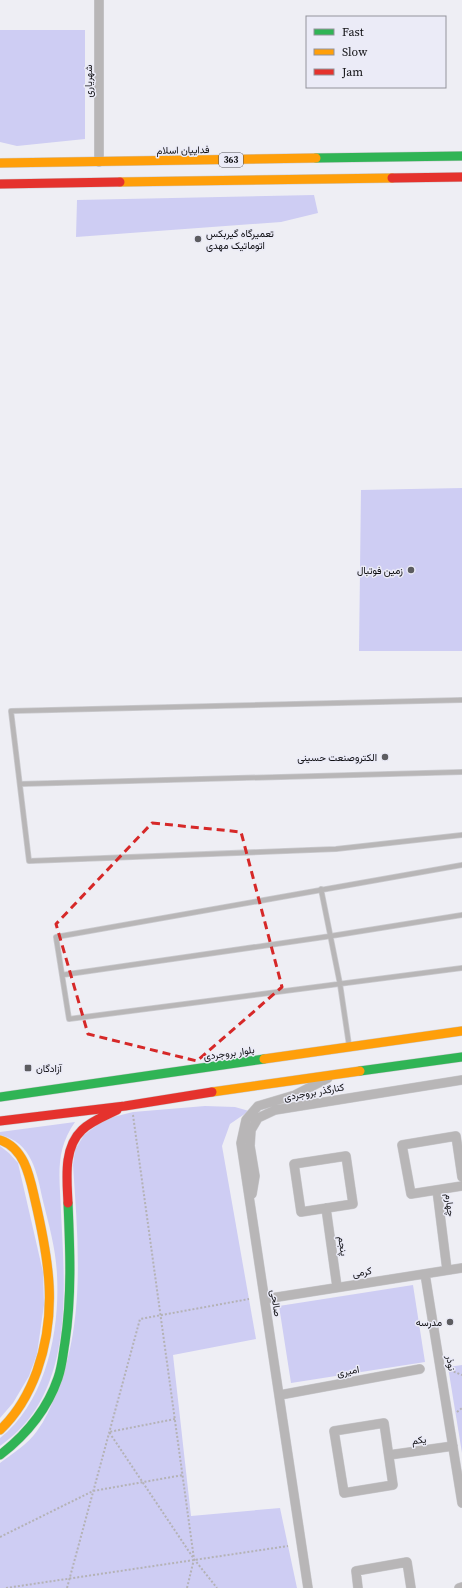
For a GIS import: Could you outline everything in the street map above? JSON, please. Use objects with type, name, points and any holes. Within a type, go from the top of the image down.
[{"type":"main road","points":[[0,155],[27,163]]},
{"type":"main road","name":"فداییان اسلام","points":[[0,163],[462,156]]},
{"type":"main road","name":"363","points":[[0,184],[462,177]]},
{"type":"main road","name":"بلوار بروجردی","points":[[0,1097],[462,1030]]},
{"type":"main road","points":[[0,1121],[125,1106],[234,1088],[462,1057]]},
{"type":"main road","points":[[0,1455],[14,1445],[32,1426],[45,1405],[58,1378],[68,1327],[70,1297],[67,1171],[71,1146],[77,1134],[86,1126],[125,1106]]},
{"type":"main road","points":[[0,1140],[14,1147],[22,1157],[28,1171],[49,1263],[51,1292],[49,1327],[41,1364],[18,1409],[0,1430]]},
{"type":"street","name":"شهریاری","points":[[99,0],[99,162]]},
{"type":"street","name":"صالحی","points":[[308,1588],[241,1143],[246,1120],[258,1106],[294,1095],[333,1075]]},
{"type":"street","name":"کنارگذر بروجردی","points":[[250,1203],[255,1176],[250,1146],[252,1130],[258,1118],[275,1110],[462,1080]]},
{"type":"street","points":[[462,1177],[456,1136],[402,1145],[411,1194],[462,1186]]},
{"type":"street","points":[[346,1156],[353,1204],[326,1208],[301,1212],[294,1164],[346,1156]]},
{"type":"street","name":"چهارم","points":[[437,1190],[447,1270]]},
{"type":"street","name":"پنجم","points":[[326,1208],[337,1288]]},
{"type":"street","name":"کرمی","points":[[265,1299],[462,1268]]},
{"type":"street","name":"نوذر","points":[[425,1274],[453,1446],[460,1478],[462,1503]]},
{"type":"street","name":"امیری","points":[[280,1395],[420,1369]]},
{"type":"street","points":[[384,1423],[389,1455],[393,1485],[344,1493],[334,1431],[384,1423]]},
{"type":"street","name":"یکم","points":[[389,1455],[453,1446]]},
{"type":"street","points":[[358,1588],[356,1571],[407,1562],[411,1588]]},
{"type":"street","points":[[458,1588],[462,1587]]},
{"type":"lane","points":[[462,700],[11,710],[29,862],[336,849],[462,835]]},
{"type":"lane","points":[[20,784],[462,772]]},
{"type":"lane","points":[[462,865],[56,937],[69,1019],[462,968]]},
{"type":"lane","points":[[321,889],[340,984],[349,1047]]},
{"type":"lane","points":[[62,975],[331,936],[462,915]]},
{"type":"path","points":[[133,1112],[194,1559],[187,1588]]},
{"type":"path","points":[[67,1588],[140,1319],[249,1299]]},
{"type":"path","points":[[109,1432],[175,1419]]},
{"type":"path","points":[[109,1432],[194,1559],[217,1588]]},
{"type":"path","points":[[0,1537],[93,1491],[183,1474]]},
{"type":"path","points":[[6,1588],[288,1546]]},
{"type":"highlighted area","points":[[152,823],[241,832],[282,987],[197,1061],[88,1034],[56,924]]},
{"type":"shaded area","points":[[0,30],[85,30],[85,139],[17,146],[0,142]]},
{"type":"shaded area","points":[[314,195],[318,213],[281,222],[76,237],[77,200]]},
{"type":"shaded area","name":"زمین فوتبال","points":[[462,488],[462,651],[359,651],[361,490]]},
{"type":"shaded area","points":[[205,1106],[235,1107],[249,1111],[230,1124],[222,1146],[256,1339],[173,1355],[191,1516],[280,1508],[297,1588],[0,1588],[0,1463],[29,1440],[43,1422],[50,1409],[66,1367],[72,1339],[78,1281],[77,1223],[73,1165],[75,1150],[84,1135],[105,1119],[133,1112]]},
{"type":"shaded area","points":[[75,1122],[68,1133],[64,1144],[61,1155],[59,1176],[64,1275],[60,1340],[53,1370],[42,1399],[24,1425],[0,1446],[0,1438],[16,1423],[29,1405],[47,1364],[56,1319],[57,1275],[54,1247],[35,1170],[31,1160],[19,1144],[0,1135],[0,1132]]},
{"type":"shaded area","points":[[0,1146],[18,1163],[43,1272],[44,1305],[37,1354],[29,1376],[13,1403],[0,1418]]},
{"type":"shaded area","points":[[413,1285],[425,1362],[291,1383],[279,1306]]},
{"type":"shaded area","points":[[462,1365],[462,1453],[448,1367]]},
{"type":"traffic: fast","points":[[316,158],[462,156]]},
{"type":"traffic: fast","points":[[360,1071],[462,1057]]},
{"type":"traffic: fast","points":[[0,1097],[264,1059]]},
{"type":"traffic: fast","points":[[0,1455],[10,1447],[35,1421],[48,1401],[59,1374],[65,1342],[70,1290],[68,1203]]},
{"type":"traffic: slow","points":[[0,163],[316,158]]},
{"type":"traffic: slow","points":[[120,182],[392,178]]},
{"type":"traffic: slow","points":[[264,1059],[462,1031]]},
{"type":"traffic: slow","points":[[212,1092],[360,1071]]},
{"type":"traffic: slow","points":[[0,1140],[8,1144],[21,1157],[28,1173],[40,1222],[49,1286],[48,1328],[44,1349],[37,1371],[17,1410],[0,1430]]},
{"type":"traffic: jam","points":[[392,178],[462,177]]},
{"type":"traffic: jam","points":[[0,184],[120,182]]},
{"type":"traffic: jam","points":[[0,1121],[125,1106],[212,1092]]},
{"type":"traffic: jam","points":[[68,1203],[67,1174],[69,1155],[76,1137],[90,1124],[117,1110]]},
{"type":"place","name":"تعمیرگاه گیربکس اتوماتیک مهدی","points":[[198,239]]},
{"type":"place","name":"زمین فوتبال","points":[[411,570]]},
{"type":"place","name":"الکتروصنعت حسینی","points":[[385,757]]},
{"type":"place","name":"آزادگان","points":[[28,1068]]},
{"type":"place","name":"مدرسه","points":[[450,1322]]}]
